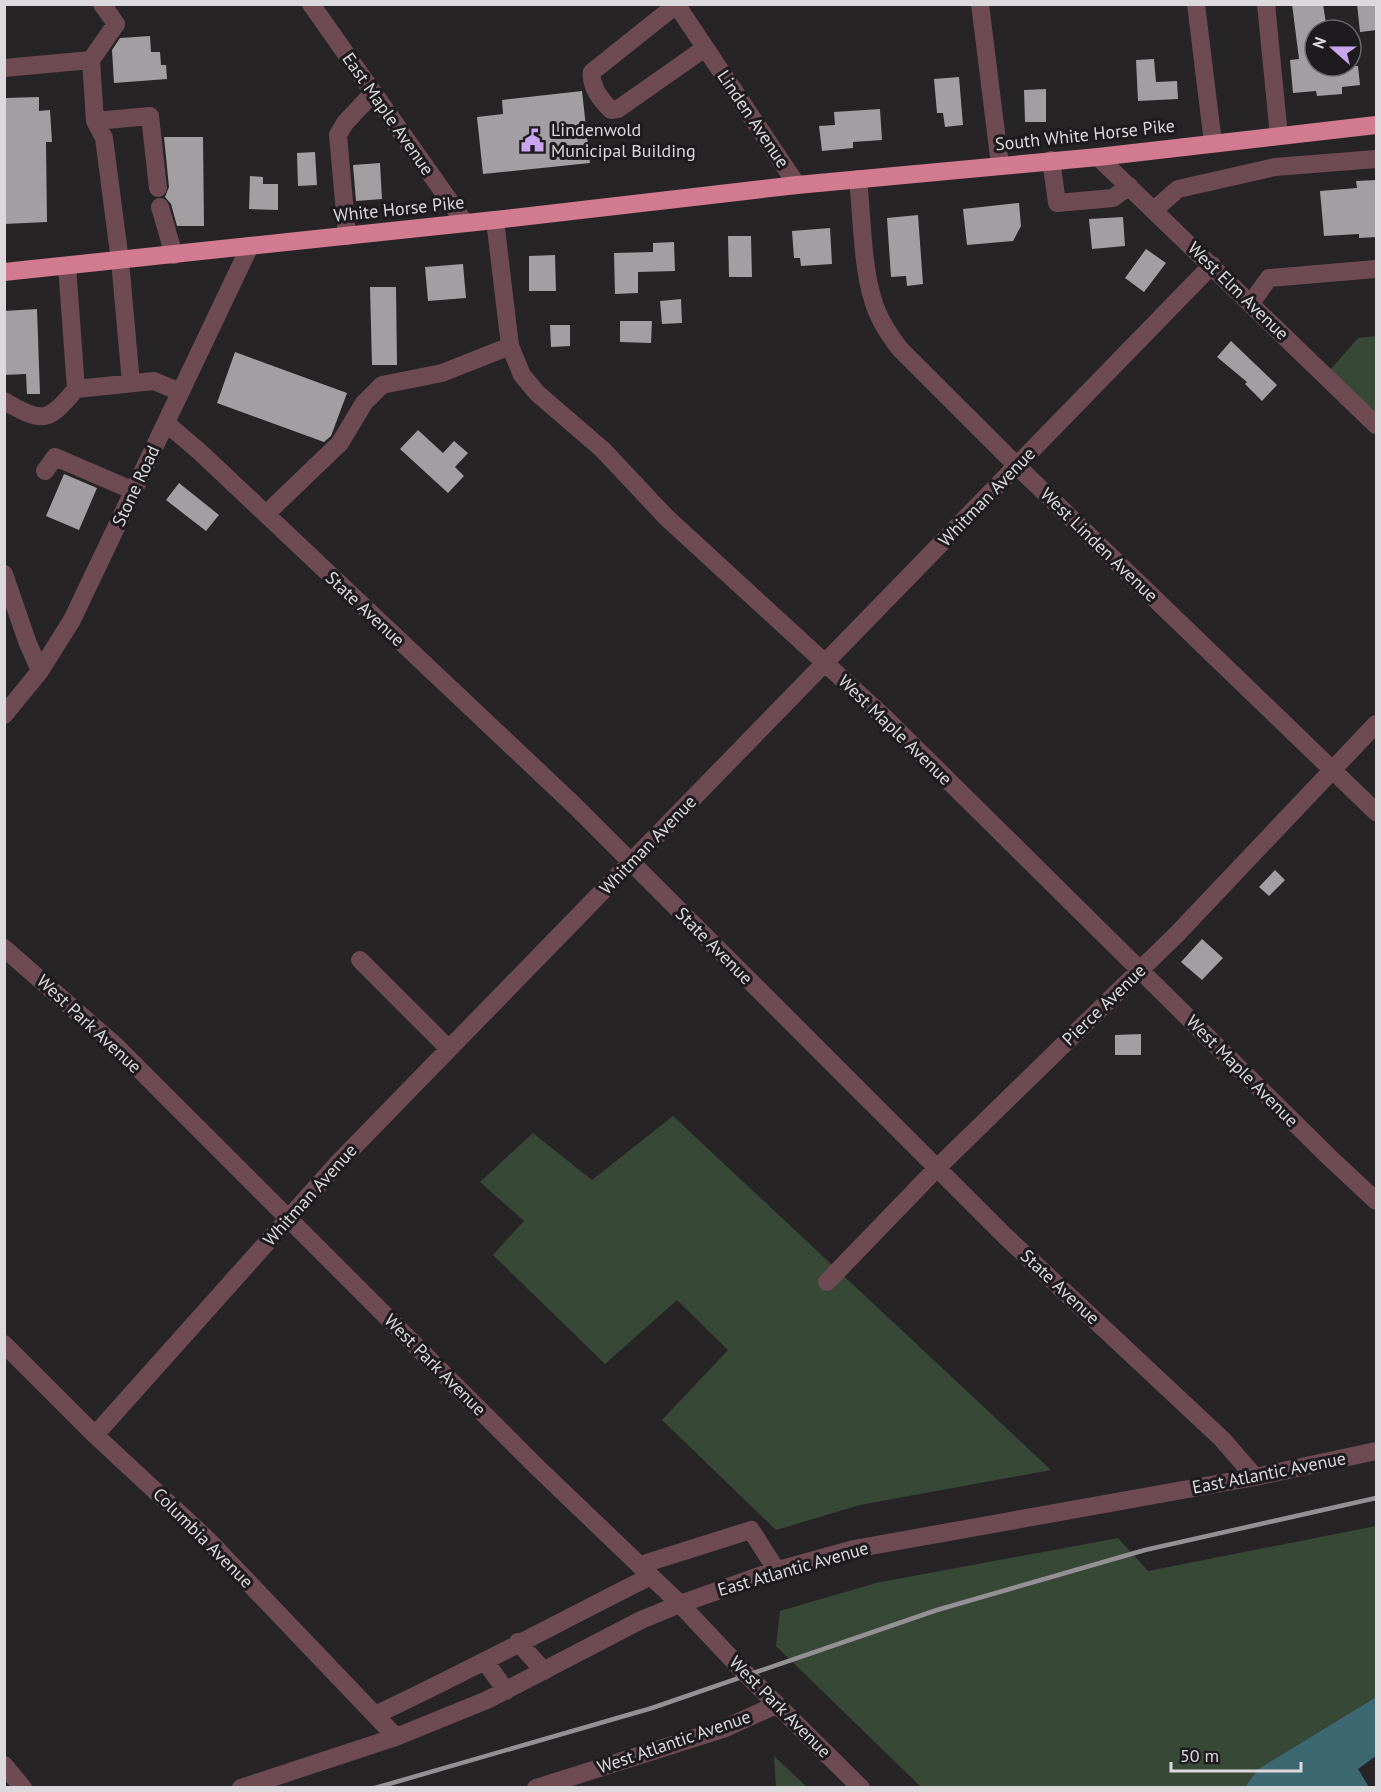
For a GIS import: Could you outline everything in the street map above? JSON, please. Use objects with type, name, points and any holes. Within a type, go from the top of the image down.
[{"type":"highway","name":"South White Horse Pike","points":[[797,185],[1098,157],[1377,124]]},
{"type":"highway","name":"White Horse Pike","points":[[4,272],[495,220],[797,185]]},
{"type":"street","points":[[102,4],[116,24],[91,60],[95,121],[104,138],[120,261],[130,383]]},
{"type":"street","name":"East Maple Avenue","points":[[310,4],[465,223]]},
{"type":"street","points":[[980,4],[1000,165]]},
{"type":"street","points":[[1196,4],[1213,144]]},
{"type":"street","points":[[1266,4],[1279,136]]},
{"type":"street","points":[[676,5],[592,72],[591,80],[601,100],[611,110],[618,109],[707,51]]},
{"type":"street","name":"Linden Avenue","points":[[676,5],[797,185]]},
{"type":"street","points":[[4,68],[91,60]]},
{"type":"street","points":[[347,236],[338,135],[345,123],[373,93]]},
{"type":"street","points":[[95,121],[150,116],[159,188]]},
{"type":"street","name":"West Elm Avenue","points":[[1098,157],[1377,425]]},
{"type":"street","points":[[1154,210],[1178,189],[1275,168],[1377,159]]},
{"type":"street","points":[[1051,160],[1057,203],[1113,198],[1129,186]]},
{"type":"street","name":"West Linden Avenue","points":[[858,179],[867,273],[873,301],[889,335],[900,349],[1017,466],[1377,812]]},
{"type":"street","points":[[160,207],[174,255]]},
{"type":"street","name":"West Maple Avenue","points":[[495,220],[510,346],[522,375],[537,393],[603,450],[666,517],[885,718],[1319,1148],[1377,1202]]},
{"type":"street","name":"Stone Road","points":[[4,716],[40,671],[72,620],[250,246]]},
{"type":"street","name":"Whitman Avenue","points":[[95,1435],[338,1163],[1212,265]]},
{"type":"street","points":[[67,266],[76,389]]},
{"type":"street","points":[[1251,303],[1269,278],[1377,268]]},
{"type":"street","points":[[266,514],[340,442],[364,403],[382,385],[442,374],[510,346]]},
{"type":"street","points":[[4,401],[37,416],[45,417],[57,411],[76,389],[154,381],[180,392]]},
{"type":"street","name":"State Avenue","points":[[166,423],[200,452],[574,805],[1005,1236],[1222,1439],[1255,1477]]},
{"type":"street","points":[[45,471],[55,457],[134,491]]},
{"type":"street","points":[[4,574],[40,671]]},
{"type":"street","name":"Pierce Avenue","points":[[827,1281],[937,1168],[1177,934],[1377,724]]},
{"type":"street","name":"West Park Avenue","points":[[4,948],[117,1047],[530,1460],[680,1604],[776,1705],[861,1788]]},
{"type":"street","points":[[360,960],[449,1049]]},
{"type":"street","name":"Columbia Avenue","points":[[4,1344],[95,1435],[206,1539],[396,1737]]},
{"type":"street","name":"East Atlantic Avenue","points":[[241,1788],[396,1737],[506,1691],[641,1620],[680,1604],[777,1571],[854,1549],[1255,1477],[1377,1452]]},
{"type":"street","points":[[375,1715],[465,1673],[645,1571],[751,1530],[777,1571]]},
{"type":"street","points":[[518,1642],[544,1671]]},
{"type":"street","points":[[485,1661],[506,1691]]},
{"type":"street","name":"West Atlantic Avenue","points":[[536,1788],[723,1729],[776,1705]]},
{"type":"street","points":[[4,1765],[23,1788]]},
{"type":"green space","points":[[1376,336],[1376,428],[1323,378],[1358,338]]},
{"type":"green space","points":[[673,1116],[1051,1470],[860,1505],[776,1530],[662,1420],[728,1350],[677,1300],[605,1364],[493,1255],[524,1221],[480,1182],[533,1133],[592,1180]]},
{"type":"green space","points":[[1376,1526],[1376,1697],[1258,1769],[1245,1787],[921,1787],[776,1646],[780,1611],[876,1583],[1118,1538],[1148,1571]]},
{"type":"green space","points":[[774,1756],[807,1787],[776,1787]]},
{"type":"water","points":[[1376,1697],[1376,1756],[1358,1769],[1369,1787],[1245,1787],[1258,1769]]},
{"type":"building","points":[[1292,4],[1323,4],[1325,18],[1303,18],[1303,78],[1359,78],[1360,85],[1342,87],[1342,94],[1317,96],[1316,91],[1293,93],[1290,60],[1299,59]]},
{"type":"building","points":[[1357,4],[1377,4],[1377,30],[1363,32],[1363,18],[1358,18]]},
{"type":"building","points":[[150,36],[151,52],[160,52],[161,65],[166,65],[167,79],[114,83],[112,50],[120,38]]},
{"type":"building","points":[[1154,59],[1156,82],[1177,81],[1178,99],[1138,101],[1136,60]]},
{"type":"building","points":[[959,77],[963,125],[945,127],[943,113],[937,113],[934,79]]},
{"type":"building","points":[[1046,89],[1046,122],[1025,122],[1024,90]]},
{"type":"building","name":"Lindenwold Municipal Building","points":[[582,91],[590,163],[483,174],[477,117],[503,114],[502,100]]},
{"type":"building","points":[[39,97],[39,111],[50,110],[52,142],[46,142],[47,222],[4,224],[4,98]]},
{"type":"building","points":[[880,109],[882,140],[853,142],[853,148],[822,151],[819,126],[835,125],[834,112]]},
{"type":"building","points":[[164,137],[203,137],[204,226],[177,226],[171,204],[165,197],[169,187]]},
{"type":"building","points":[[315,152],[317,185],[298,186],[297,153]]},
{"type":"building","points":[[380,163],[382,199],[356,201],[353,165]]},
{"type":"building","points":[[250,176],[263,177],[263,184],[278,184],[278,210],[249,209]]},
{"type":"building","points":[[1377,180],[1377,237],[1359,238],[1359,234],[1324,236],[1320,191],[1357,188],[1356,181]]},
{"type":"building","points":[[1019,203],[1021,226],[1013,241],[967,245],[963,209]]},
{"type":"building","points":[[918,215],[923,284],[907,286],[906,276],[891,277],[887,218]]},
{"type":"building","points":[[1123,217],[1125,246],[1092,249],[1089,219]]},
{"type":"building","points":[[830,228],[832,264],[801,266],[800,258],[794,258],[792,231]]},
{"type":"building","points":[[728,236],[751,236],[752,277],[729,277]]},
{"type":"building","points":[[674,242],[675,271],[638,272],[638,293],[615,294],[614,253],[653,252],[653,243]]},
{"type":"building","points":[[1146,249],[1166,263],[1144,292],[1125,278]]},
{"type":"building","points":[[555,255],[556,291],[529,291],[529,256]]},
{"type":"building","points":[[463,264],[466,298],[428,301],[425,267]]},
{"type":"building","points":[[370,287],[396,287],[397,365],[372,365]]},
{"type":"building","points":[[681,299],[682,323],[662,324],[660,301]]},
{"type":"building","points":[[37,309],[40,394],[27,394],[26,374],[4,375],[4,311]]},
{"type":"building","points":[[620,321],[652,321],[651,343],[620,342]]},
{"type":"building","points":[[550,325],[570,325],[570,346],[551,347]]},
{"type":"building","points":[[1231,341],[1277,385],[1262,401],[1245,384],[1247,382],[1217,357]]},
{"type":"building","points":[[235,352],[347,393],[331,436],[324,442],[217,403]]},
{"type":"building","points":[[418,430],[443,453],[454,441],[468,453],[455,467],[464,476],[448,493],[400,449]]},
{"type":"building","points":[[64,474],[97,488],[79,530],[46,516]]},
{"type":"building","points":[[179,483],[219,515],[206,531],[166,500]]},
{"type":"building","points":[[1275,870],[1285,880],[1269,896],[1259,887]]},
{"type":"building","points":[[1202,939],[1223,958],[1202,980],[1181,962]]},
{"type":"building","points":[[1141,1034],[1141,1055],[1115,1055],[1115,1035]]},
{"type":"railway","points":[[375,1788],[652,1708],[937,1610],[1145,1550],[1376,1498]]},
{"type":"place","name":"Lindenwold Municipal Building","points":[[533,140]]}]
